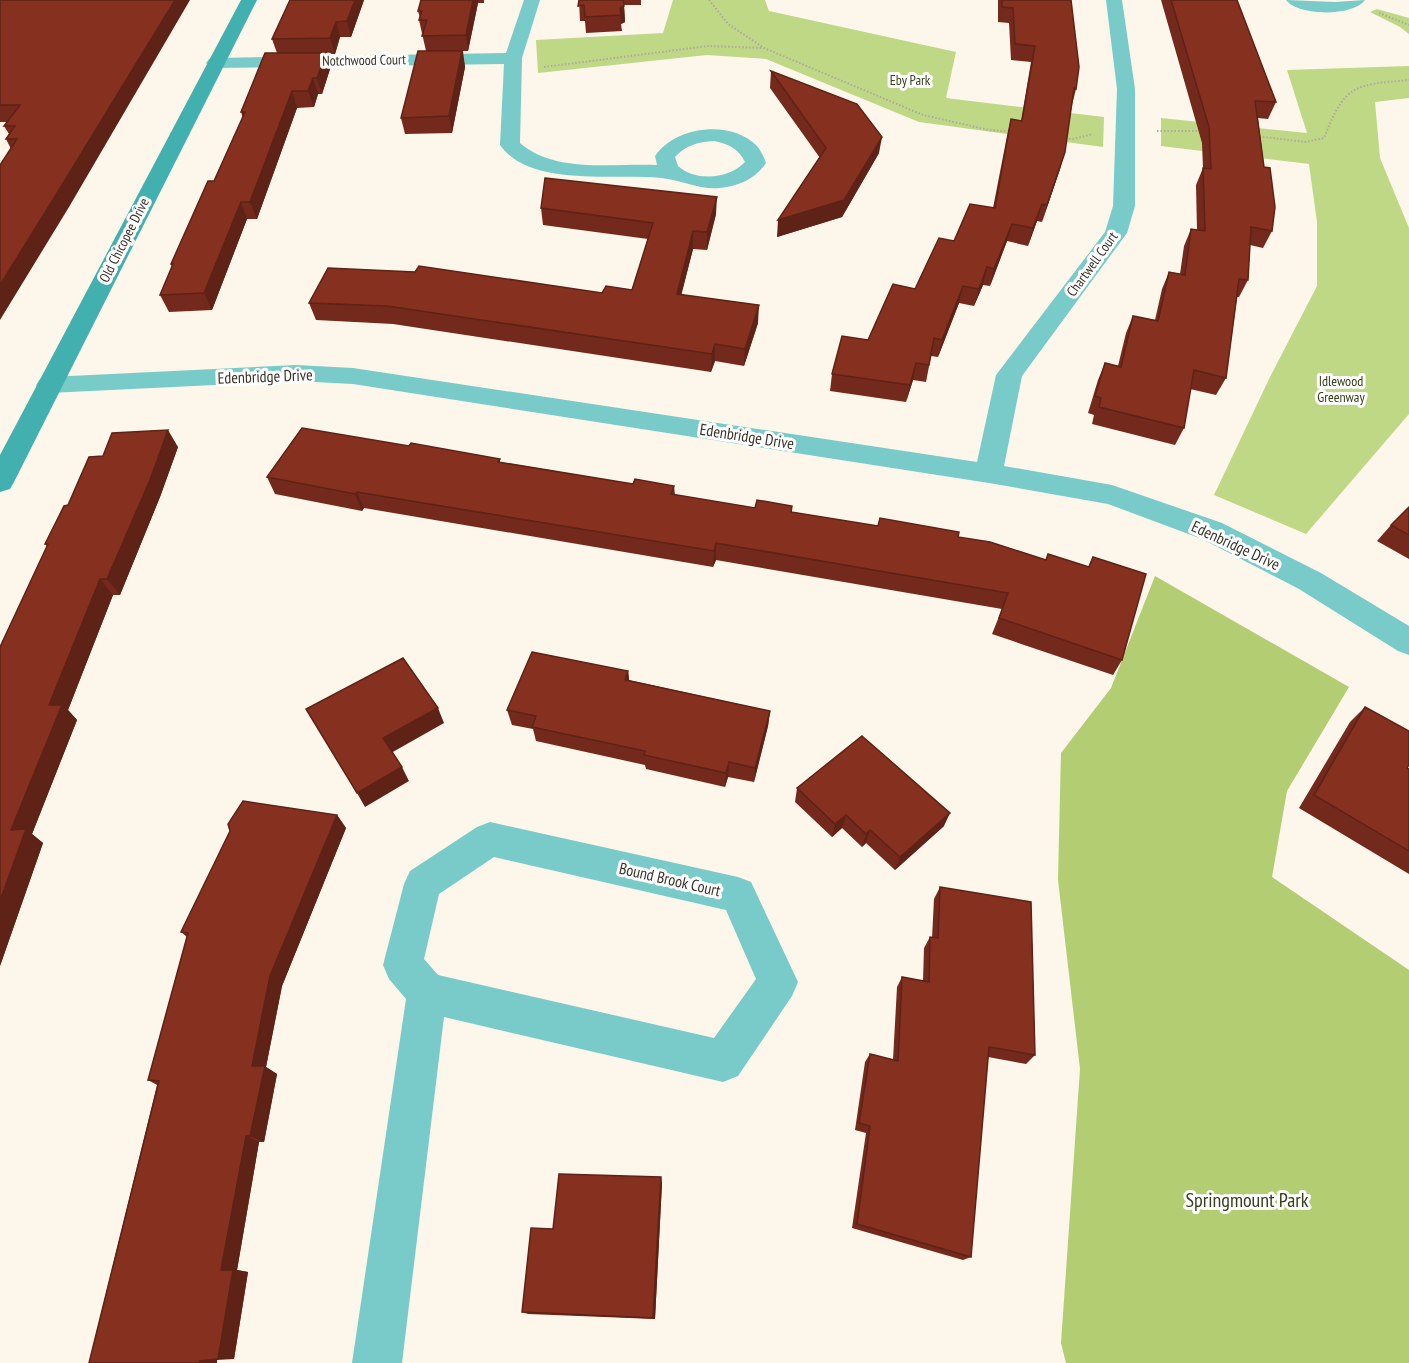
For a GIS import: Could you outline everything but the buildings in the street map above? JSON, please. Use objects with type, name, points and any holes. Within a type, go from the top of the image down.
[{"type":"street","name":"Old Chicopee Drive","points":[[0,482],[249,0]]},
{"type":"street","points":[[532,0],[513,58],[510,145],[528,159],[550,166],[676,175]]},
{"type":"street","name":"Chartwell Court","points":[[989,473],[1009,375],[1116,233],[1124,206],[1126,89],[1114,0]]},
{"type":"street","points":[[1294,0],[1327,7],[1344,6],[1357,0]]},
{"type":"street","name":"Notchwood Court","points":[[215,63],[513,58]]},
{"type":"street","name":"Edenbridge Drive","points":[[49,385],[296,373],[353,376],[989,473],[1112,495],[1212,531],[1310,581],[1409,642]]},
{"type":"street","name":"Bound Brook Court","points":[[490,839],[738,895],[778,982],[723,1061],[427,993],[403,965],[423,884],[490,839]]},
{"type":"street","points":[[377,1363],[427,993]]},
{"type":"path","points":[[709,0],[728,24],[764,48],[923,115],[1020,133]]},
{"type":"path","points":[[542,67],[708,46],[764,48]]},
{"type":"path","points":[[1251,136],[1306,142],[1324,138],[1343,96],[1356,88],[1409,80]]},
{"type":"path","points":[[1151,130],[1207,131]]},
{"type":"path","points":[[1062,138],[1073,139],[1096,134]]},
{"type":"green space","name":"Eby Park","points":[[673,0],[765,0],[769,11],[956,52],[946,98],[1104,117],[1103,147],[919,122],[766,59],[707,55],[538,73],[536,40],[663,33]]},
{"type":"green space","points":[[1377,9],[1409,18],[1409,34],[1370,12]]},
{"type":"green space","name":"Idlewood Greenway","points":[[1409,66],[1409,98],[1375,102],[1380,158],[1409,228],[1409,414],[1306,534],[1214,495],[1270,377],[1317,286],[1317,222],[1309,164],[1161,146],[1161,118],[1307,133],[1287,70]]},
{"type":"green space","name":"Springmount Park","points":[[1155,576],[1349,687],[1287,791],[1272,877],[1409,970],[1409,1363],[1066,1363],[1061,1343],[1080,1069],[1058,880],[1061,753],[1111,688]]}]
